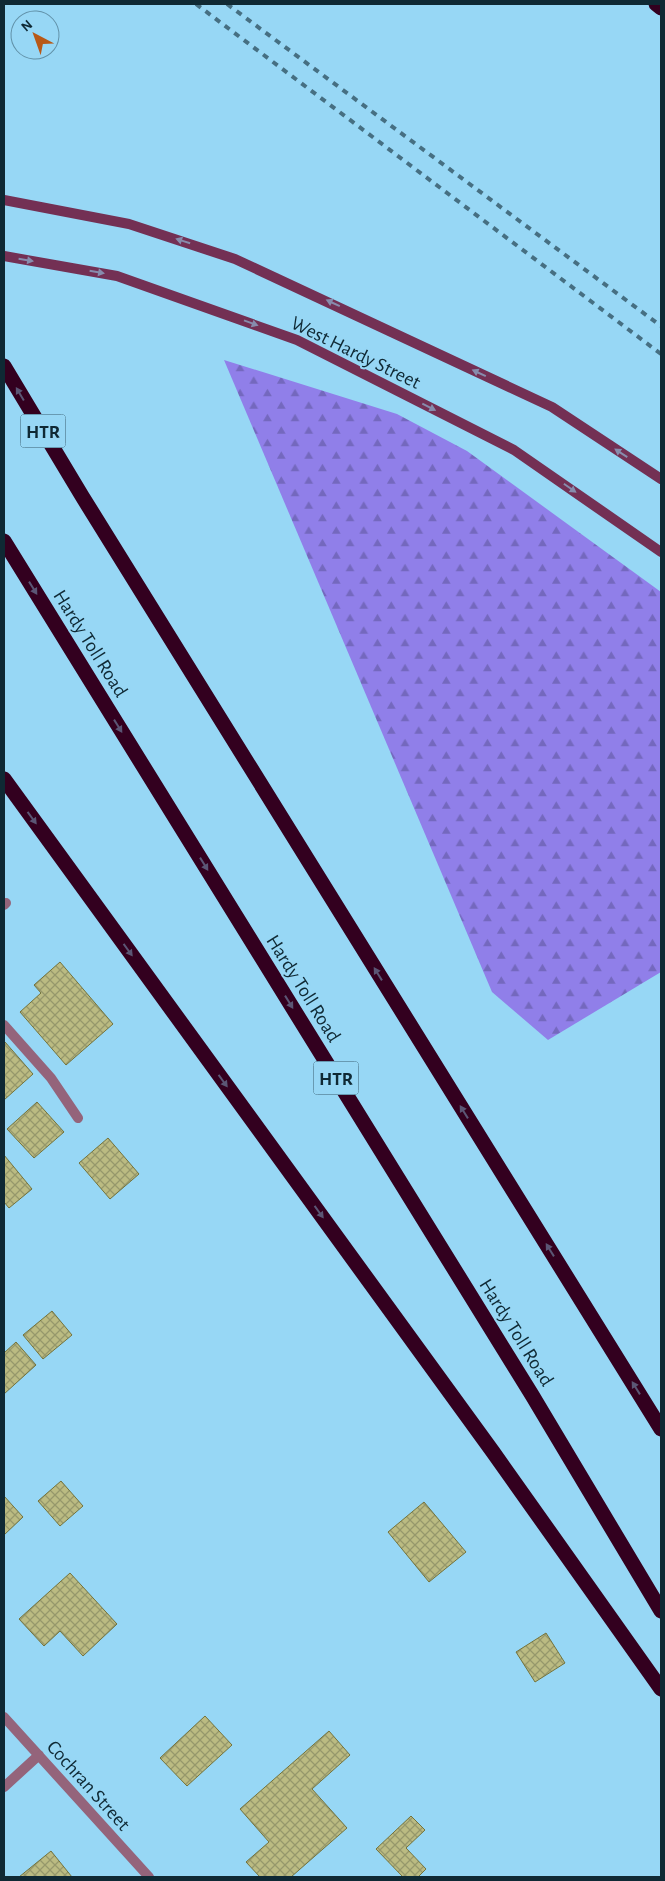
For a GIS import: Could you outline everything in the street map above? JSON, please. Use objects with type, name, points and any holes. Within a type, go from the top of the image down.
[{"type":"highway","points":[[656,4],[661,8]]},
{"type":"highway","name":"HTR","points":[[4,366],[82,496],[661,1430]]},
{"type":"highway","name":"Hardy Toll Road","points":[[5,544],[532,1395],[661,1611]]},
{"type":"highway","points":[[4,779],[481,1436],[661,1689]]},
{"type":"main road","name":"West Hardy Street","points":[[4,200],[129,224],[235,259],[552,407],[661,480]]},
{"type":"main road","name":"West Hardy Street","points":[[4,256],[117,276],[297,340],[514,450],[661,552]]},
{"type":"street","points":[[4,1025],[51,1078],[78,1118]]},
{"type":"street","name":"Cochran Street","points":[[4,1717],[149,1877]]},
{"type":"street","points":[[4,1787],[39,1755]]},
{"type":"green space","points":[[224,360],[397,414],[467,451],[661,592],[661,972],[548,1040],[492,992]]},
{"type":"building","points":[[60,962],[113,1024],[66,1065],[20,1012],[41,993],[34,985]]},
{"type":"building","points":[[4,1043],[33,1074],[4,1100]]},
{"type":"building","points":[[37,1102],[64,1132],[34,1158],[7,1129]]},
{"type":"building","points":[[108,1138],[139,1174],[110,1199],[79,1163]]},
{"type":"building","points":[[4,1155],[32,1189],[9,1208],[4,1202]]},
{"type":"building","points":[[52,1311],[72,1335],[43,1359],[23,1335]]},
{"type":"building","points":[[16,1342],[36,1365],[4,1394],[4,1353]]},
{"type":"building","points":[[61,1481],[83,1506],[60,1526],[38,1501]]},
{"type":"building","points":[[4,1496],[23,1517],[4,1535]]},
{"type":"building","points":[[424,1502],[466,1552],[429,1582],[388,1532]]},
{"type":"building","points":[[70,1573],[117,1624],[83,1656],[60,1631],[44,1646],[19,1619]]},
{"type":"building","points":[[546,1633],[565,1663],[535,1682],[516,1652]]},
{"type":"building","points":[[205,1716],[232,1745],[187,1786],[160,1758]]},
{"type":"building","points":[[329,1731],[350,1755],[312,1789],[347,1828],[291,1877],[260,1877],[246,1862],[269,1842],[240,1809]]},
{"type":"building","points":[[411,1816],[425,1830],[406,1848],[426,1869],[418,1877],[403,1877],[376,1849]]},
{"type":"building","points":[[51,1851],[72,1877],[19,1877]]},
{"type":"railway","points":[[196,4],[661,354]]},
{"type":"railway","points":[[227,4],[661,326]]}]
